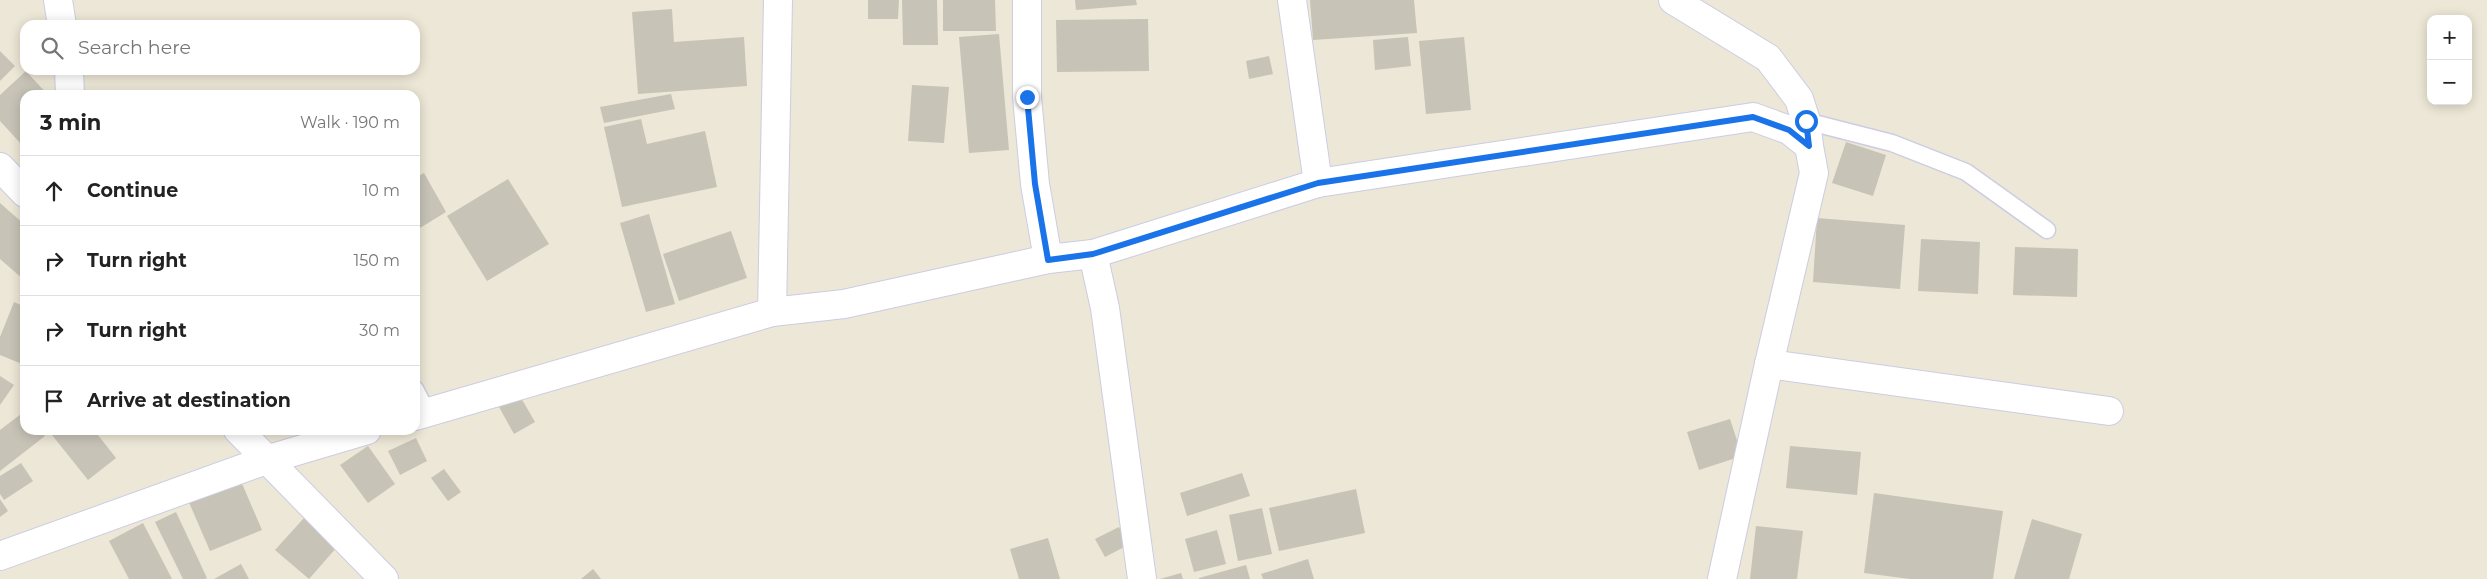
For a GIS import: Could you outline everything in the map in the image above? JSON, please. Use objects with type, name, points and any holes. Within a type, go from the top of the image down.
[{"type":"street","points":[[58,0],[61,20]]},
{"type":"street","points":[[772,312],[778,0]]},
{"type":"street","points":[[1027,0],[1027,97],[1035,184],[1048,260]]},
{"type":"street","points":[[1292,0],[1318,183]]},
{"type":"street","points":[[1673,0],[1768,58],[1799,99],[1808,134],[1814,173],[1769,364],[1722,579]]},
{"type":"street","points":[[69,75],[70,90]]},
{"type":"street","points":[[420,406],[772,312],[844,304],[1048,260],[1093,254],[1318,183],[1753,117],[1789,130],[1808,134]]},
{"type":"street","points":[[0,167],[20,187]]},
{"type":"street","points":[[1093,254],[1105,308],[1142,579]]},
{"type":"street","points":[[1769,364],[2109,411]]},
{"type":"street","points":[[243,435],[384,579]]},
{"type":"street","points":[[0,556],[266,460],[350,435]]},
{"type":"lane","points":[[1808,134],[1892,143],[1966,172],[2047,230]]},
{"type":"building","points":[[868,0],[899,0],[898,19],[868,19]]},
{"type":"building","points":[[902,0],[937,0],[938,45],[903,45]]},
{"type":"building","points":[[943,0],[995,0],[996,31],[943,31]]},
{"type":"building","points":[[1075,0],[1136,0],[1137,5],[1076,10]]},
{"type":"building","points":[[1310,0],[1414,0],[1417,33],[1313,40]]},
{"type":"building","points":[[672,9],[674,42],[744,37],[747,86],[638,94],[632,12]]},
{"type":"building","points":[[1148,19],[1149,71],[1057,72],[1056,20]]},
{"type":"building","points":[[999,34],[1009,150],[969,153],[959,37]]},
{"type":"building","points":[[1408,37],[1411,66],[1375,70],[1373,40]]},
{"type":"building","points":[[1464,37],[1471,110],[1426,114],[1419,41]]},
{"type":"building","points":[[0,51],[15,66],[0,81]]},
{"type":"building","points":[[1269,56],[1273,74],[1249,79],[1246,61]]},
{"type":"building","points":[[22,75],[30,75],[43,90],[20,90],[20,143],[0,121],[0,95]]},
{"type":"building","points":[[912,85],[949,87],[944,143],[908,141]]},
{"type":"building","points":[[671,94],[675,109],[604,123],[600,107]]},
{"type":"building","points":[[641,119],[647,144],[705,131],[717,187],[622,207],[604,127]]},
{"type":"building","points":[[1846,142],[1886,155],[1873,196],[1832,183]]},
{"type":"building","points":[[424,173],[446,212],[420,228],[420,175]]},
{"type":"building","points":[[508,179],[549,244],[487,281],[447,216]]},
{"type":"building","points":[[0,203],[20,221],[20,276],[0,259]]},
{"type":"building","points":[[649,214],[675,304],[646,312],[620,223]]},
{"type":"building","points":[[1817,218],[1905,225],[1900,289],[1813,282]]},
{"type":"building","points":[[731,231],[747,278],[679,301],[663,254]]},
{"type":"building","points":[[1921,239],[1980,242],[1978,294],[1918,291]]},
{"type":"building","points":[[2015,247],[2078,249],[2077,297],[2013,295]]},
{"type":"building","points":[[14,302],[20,305],[20,363],[0,355],[0,337]]},
{"type":"building","points":[[0,376],[14,385],[0,405]]},
{"type":"building","points":[[520,396],[535,422],[514,434],[499,407]]},
{"type":"building","points":[[20,415],[20,435],[45,436],[0,471],[0,430]]},
{"type":"building","points":[[1730,419],[1742,456],[1699,470],[1687,432]]},
{"type":"building","points":[[52,435],[98,435],[116,458],[88,480]]},
{"type":"building","points":[[416,438],[427,461],[400,475],[388,451]]},
{"type":"building","points":[[368,446],[395,484],[368,503],[340,465]]},
{"type":"building","points":[[1790,446],[1861,452],[1857,495],[1786,488]]},
{"type":"building","points":[[21,463],[33,481],[4,500],[0,494],[0,476]]},
{"type":"building","points":[[444,469],[461,492],[448,501],[431,478]]},
{"type":"building","points":[[1242,473],[1250,496],[1187,516],[1180,493]]},
{"type":"building","points":[[240,479],[262,530],[210,551],[188,500]]},
{"type":"building","points":[[1356,489],[1365,533],[1279,551],[1269,508]]},
{"type":"building","points":[[1874,493],[2003,511],[1993,579],[1910,579],[1864,573]]},
{"type":"building","points":[[0,499],[8,511],[0,517]]},
{"type":"building","points":[[1262,508],[1272,554],[1238,561],[1229,515]]},
{"type":"building","points":[[176,512],[207,578],[205,579],[183,579],[155,522]]},
{"type":"building","points":[[304,518],[337,547],[309,579],[275,550]]},
{"type":"building","points":[[2032,519],[2082,534],[2069,579],[2014,579]]},
{"type":"building","points":[[143,523],[172,579],[129,579],[109,541]]},
{"type":"building","points":[[1756,526],[1803,531],[1797,579],[1750,579]]},
{"type":"building","points":[[1119,527],[1128,545],[1105,557],[1095,539]]},
{"type":"building","points":[[1217,530],[1226,564],[1194,572],[1185,539]]},
{"type":"building","points":[[1048,538],[1060,579],[1019,579],[1010,549]]},
{"type":"building","points":[[1308,559],[1314,579],[1263,579],[1261,574]]},
{"type":"building","points":[[241,564],[249,579],[214,579]]},
{"type":"building","points":[[1246,565],[1250,579],[1199,579],[1199,578]]},
{"type":"building","points":[[593,569],[601,579],[581,579]]},
{"type":"building","points":[[1181,573],[1183,579],[1160,579]]},
{"type":"route","points":[[1027,97],[1035,184],[1048,260],[1093,254],[1318,183],[1753,117],[1789,130],[1809,146],[1806,121]]}]
